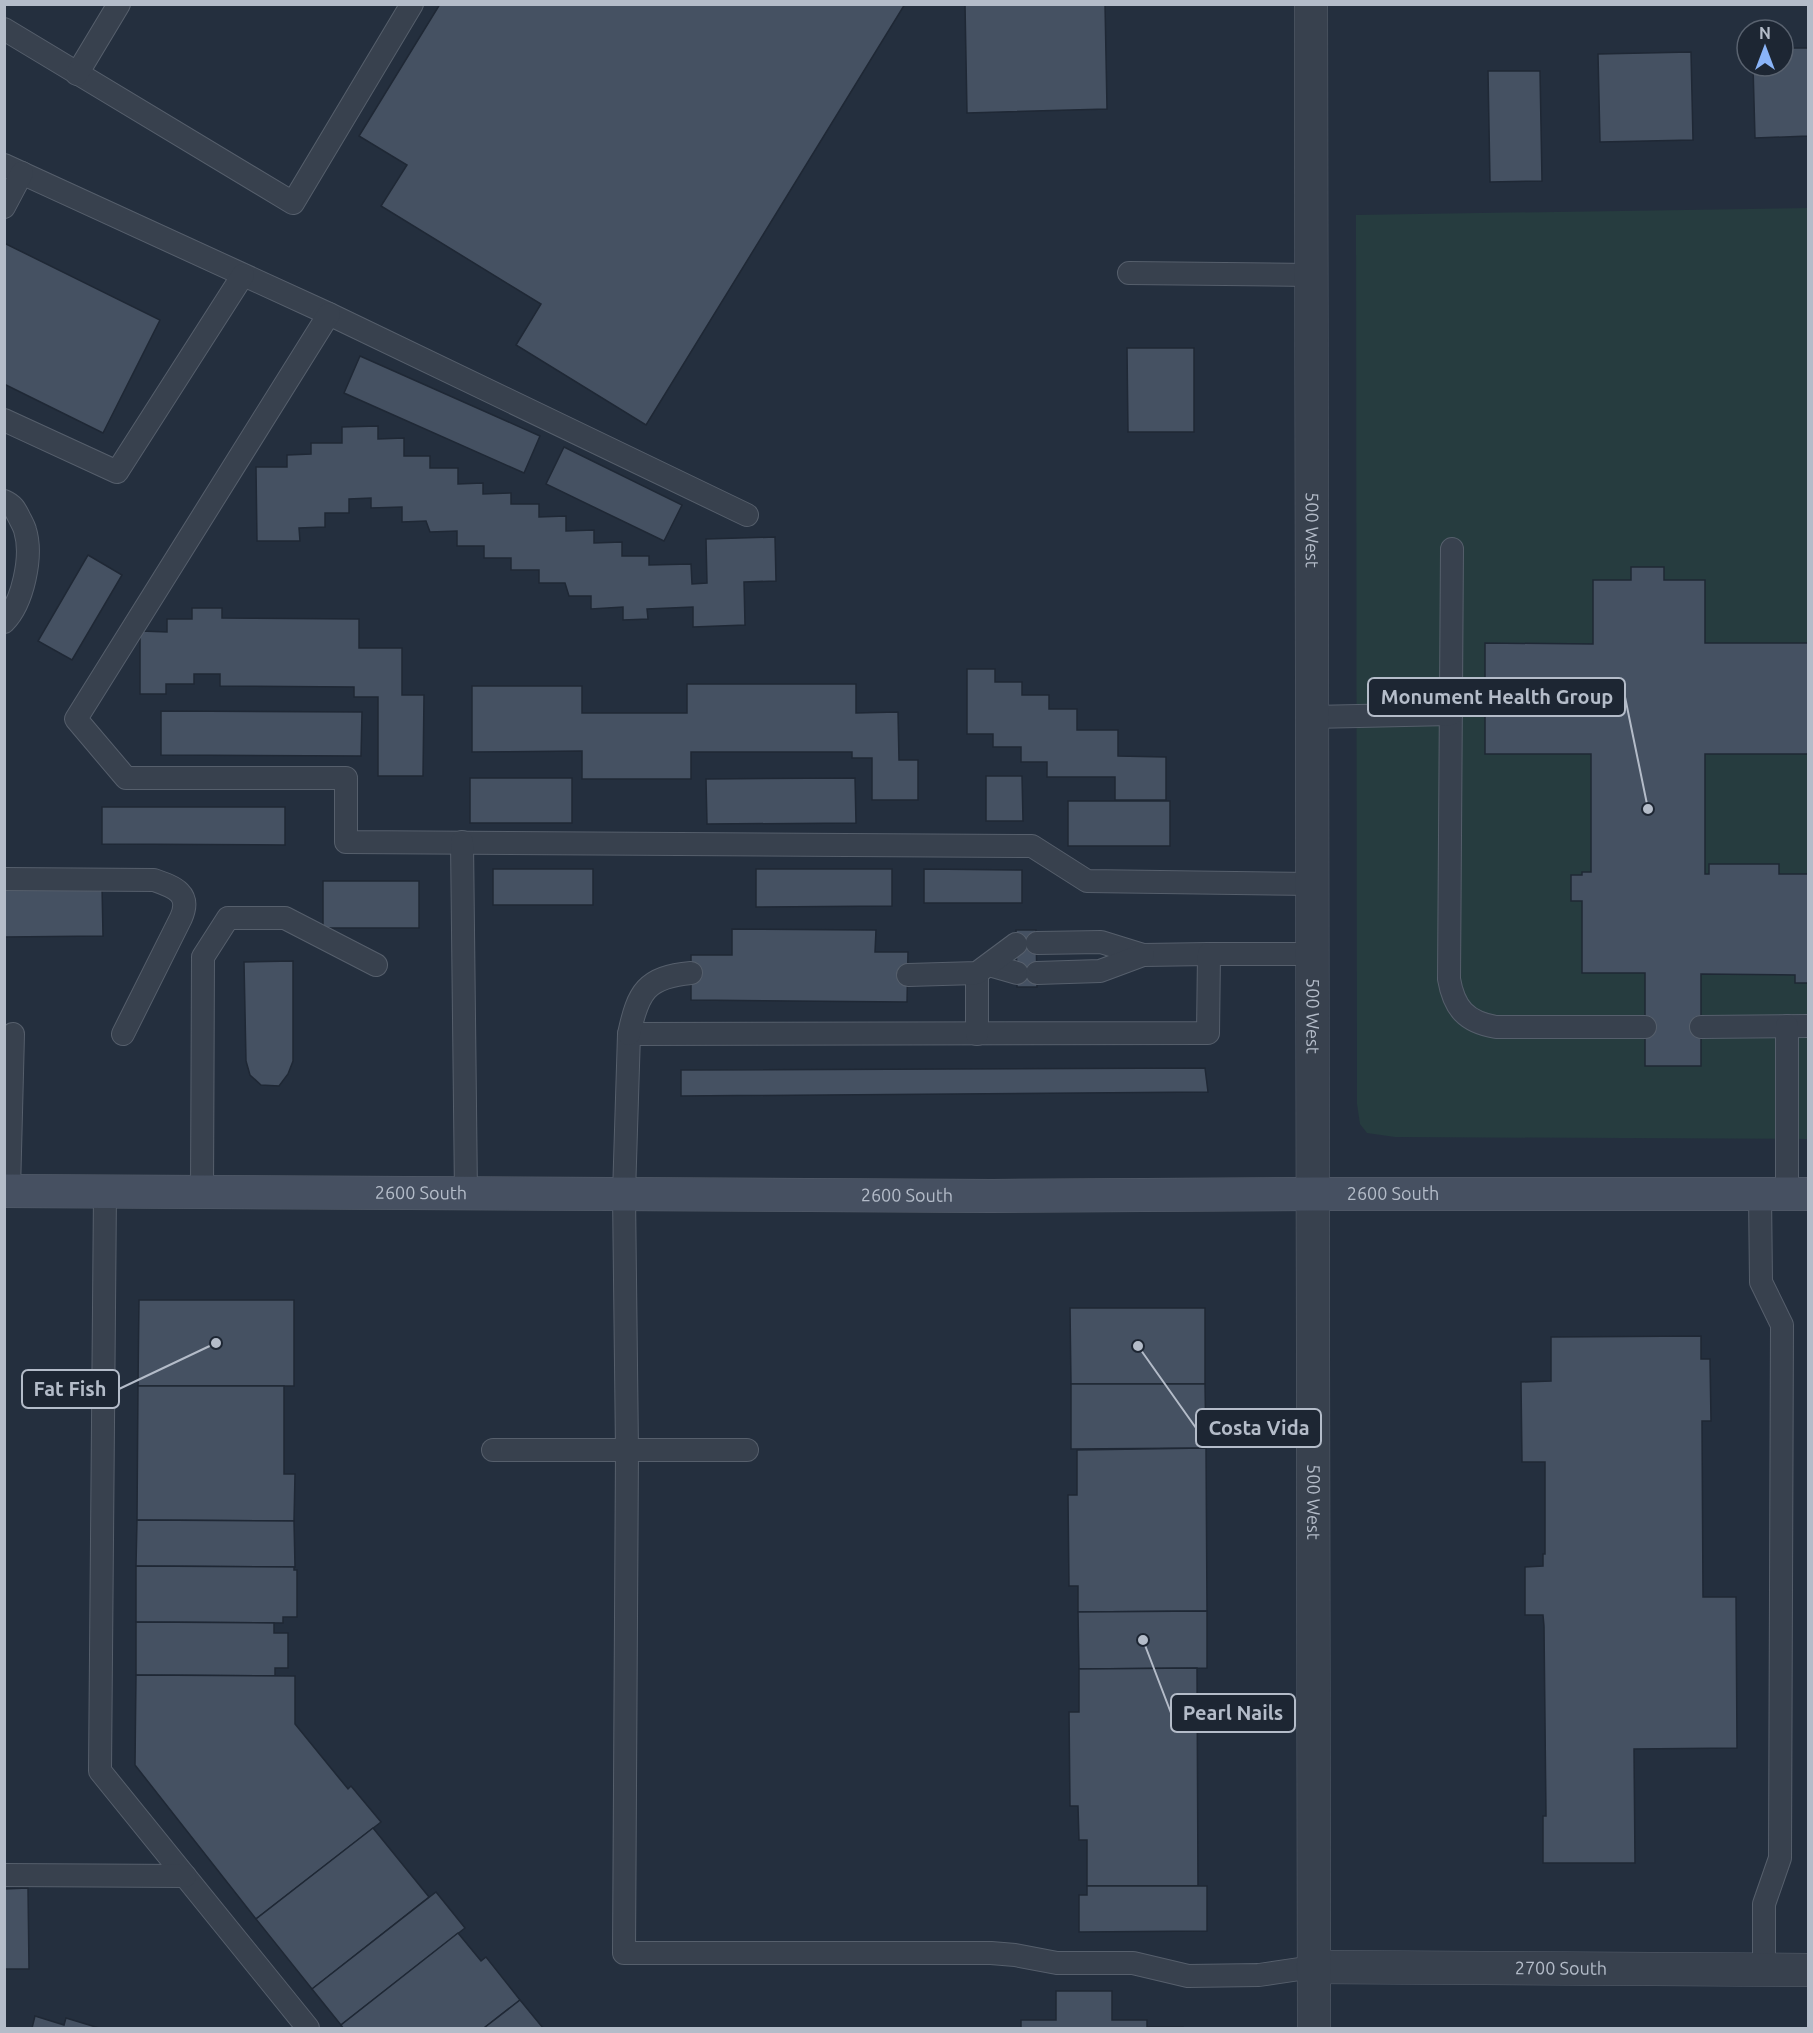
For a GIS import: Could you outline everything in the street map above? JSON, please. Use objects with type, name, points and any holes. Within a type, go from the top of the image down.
[{"type":"main road","name":"2600 South","points":[[7,1191],[1063,1196],[1785,1194]]},
{"type":"street","name":"500 West","points":[[1311,4],[1313,884],[1311,1261],[1314,2028]]},
{"type":"street","name":"2700 South","points":[[1313,1967],[1809,1970]]},
{"type":"lane","points":[[77,74],[119,4]]},
{"type":"lane","points":[[4,29],[293,203],[412,4]]},
{"type":"lane","points":[[4,207],[13,169],[329,314],[747,515]]},
{"type":"lane","points":[[1129,273],[1311,275]]},
{"type":"lane","points":[[4,420],[117,472],[243,275]]},
{"type":"lane","points":[[329,314],[76,719],[126,777],[346,777],[346,842],[1032,846],[1087,881],[1313,884]]},
{"type":"lane","points":[[4,501],[12,504],[25,530],[28,555],[22,590],[11,616],[4,622]]},
{"type":"lane","points":[[1452,549],[1449,979],[1455,1002],[1472,1020],[1496,1027],[1646,1027]]},
{"type":"lane","points":[[1312,717],[1451,714]]},
{"type":"lane","points":[[462,842],[466,1194]]},
{"type":"lane","points":[[4,879],[154,880],[175,887],[184,897],[185,909],[181,918],[123,1034]]},
{"type":"lane","points":[[202,1192],[203,957],[228,918],[285,918],[376,965]]},
{"type":"lane","points":[[983,969],[1026,943],[1101,942],[1143,955],[1313,954]]},
{"type":"lane","points":[[629,1034],[1208,1033],[1209,954]]},
{"type":"lane","points":[[908,975],[983,969],[1027,973],[1100,971],[1143,955]]},
{"type":"lane","points":[[977,1034],[983,969]]},
{"type":"lane","points":[[691,973],[668,975],[654,981],[641,995],[629,1034],[624,1194],[627,1450],[624,1953],[992,1953],[1057,1963],[1133,1963],[1188,1976],[1259,1975],[1313,1967]]},
{"type":"lane","points":[[1701,1027],[1798,1026],[1785,1194],[1761,1282],[1782,1325],[1780,1858],[1764,1904],[1764,1970]]},
{"type":"lane","points":[[7,1191],[13,1034]]},
{"type":"lane","points":[[105,1192],[100,1771],[308,2028]]},
{"type":"lane","points":[[493,1450],[747,1450]]},
{"type":"lane","points":[[4,1875],[185,1876]]},
{"type":"green space","points":[[1808,208],[1808,1139],[1395,1137],[1367,1133],[1360,1124],[1357,1104],[1356,215]]},
{"type":"building","points":[[440,4],[905,4],[646,425],[516,345],[541,304],[381,206],[407,165],[359,136]]},
{"type":"building","points":[[965,4],[1105,4],[1107,109],[967,113]]},
{"type":"building","points":[[1795,48],[1808,48],[1808,136],[1755,138],[1753,78],[1795,78]]},
{"type":"building","points":[[1691,52],[1693,140],[1600,142],[1598,54]]},
{"type":"building","points":[[1488,71],[1540,71],[1542,181],[1490,182]]},
{"type":"building","points":[[4,243],[160,320],[103,433],[4,384]]},
{"type":"building","points":[[1127,348],[1194,348],[1194,432],[1128,432]]},
{"type":"building","points":[[360,356],[540,436],[524,473],[344,393]]},
{"type":"building","points":[[378,426],[378,439],[404,438],[404,456],[430,456],[430,468],[458,468],[458,484],[483,483],[483,494],[511,493],[511,504],[539,504],[539,517],[566,516],[566,531],[594,530],[594,543],[622,542],[622,556],[649,556],[649,565],[691,564],[692,584],[707,583],[706,539],[775,537],[776,581],[744,582],[745,625],[693,627],[693,607],[647,609],[648,619],[623,620],[623,607],[591,609],[591,596],[569,596],[565,583],[539,583],[539,570],[511,570],[511,558],[484,558],[484,546],[457,546],[457,531],[430,532],[426,521],[402,522],[402,507],[371,508],[371,498],[349,499],[349,513],[325,513],[325,527],[299,528],[300,541],[257,541],[256,467],[287,467],[287,455],[311,454],[311,443],[342,443],[342,427]]},
{"type":"building","points":[[564,447],[682,505],[664,541],[546,484]]},
{"type":"building","points":[[88,555],[122,575],[72,660],[38,641]]},
{"type":"building","points":[[1631,567],[1664,567],[1664,580],[1705,580],[1705,643],[1808,643],[1808,754],[1705,754],[1705,874],[1709,874],[1709,864],[1779,864],[1779,874],[1808,874],[1808,983],[1795,983],[1795,975],[1701,974],[1701,1066],[1645,1066],[1645,973],[1582,973],[1582,901],[1571,901],[1571,875],[1591,872],[1591,754],[1485,754],[1485,713],[1475,713],[1475,684],[1485,684],[1485,643],[1593,644],[1593,580],[1631,580]]},
{"type":"building","points":[[192,608],[222,608],[222,618],[359,619],[359,648],[402,648],[402,695],[424,695],[423,776],[378,776],[378,697],[354,697],[354,687],[220,686],[220,674],[194,674],[194,684],[166,684],[166,694],[140,694],[140,631],[167,632],[167,619],[192,619]]},
{"type":"building","points":[[967,669],[995,669],[995,682],[1022,682],[1022,695],[1049,695],[1049,709],[1077,709],[1077,730],[1118,730],[1118,756],[1166,757],[1166,800],[1115,800],[1115,777],[1047,777],[1047,762],[1021,762],[1021,747],[993,747],[993,734],[967,734]]},
{"type":"building","points":[[687,684],[856,684],[856,713],[898,712],[899,760],[918,760],[918,800],[872,800],[872,758],[852,758],[852,752],[691,752],[691,779],[582,779],[582,751],[472,752],[472,686],[582,686],[582,713],[687,713]]},
{"type":"building","points":[[161,711],[362,712],[361,756],[161,755]]},
{"type":"building","points":[[986,776],[1022,776],[1023,821],[986,821]]},
{"type":"building","points":[[470,778],[572,778],[572,823],[470,823]]},
{"type":"building","points":[[855,778],[856,823],[707,824],[706,779]]},
{"type":"building","points":[[1068,801],[1170,801],[1170,846],[1068,846]]},
{"type":"building","points":[[102,807],[285,807],[285,845],[102,844]]},
{"type":"building","points":[[493,869],[593,869],[593,905],[493,905]]},
{"type":"building","points":[[756,869],[892,869],[892,906],[756,907]]},
{"type":"building","points":[[924,869],[1022,870],[1022,903],[924,903]]},
{"type":"building","points":[[323,881],[419,881],[419,928],[323,928]]},
{"type":"building","points":[[102,886],[103,936],[4,937],[4,887]]},
{"type":"building","points":[[732,929],[876,930],[875,952],[908,952],[907,1002],[691,1000],[691,955],[732,955]]},
{"type":"building","points":[[1016,930],[1036,930],[1037,987],[1017,987]]},
{"type":"building","points":[[293,961],[293,1061],[288,1074],[279,1086],[261,1085],[250,1075],[246,1061],[244,962]]},
{"type":"building","points":[[1205,1068],[1208,1092],[681,1096],[681,1070]]},
{"type":"building","points":[[139,1300],[294,1300],[294,1386],[138,1386]]},
{"type":"building","points":[[1070,1308],[1205,1308],[1205,1384],[1071,1384]]},
{"type":"building","points":[[1701,1336],[1701,1359],[1710,1359],[1711,1421],[1702,1421],[1703,1597],[1736,1597],[1737,1748],[1634,1749],[1635,1863],[1543,1863],[1543,1816],[1546,1816],[1544,1626],[1543,1615],[1525,1615],[1525,1567],[1543,1566],[1545,1462],[1522,1462],[1521,1382],[1551,1381],[1551,1337]]},
{"type":"building","points":[[1071,1384],[1205,1384],[1206,1448],[1071,1449]]},
{"type":"building","points":[[138,1386],[284,1386],[284,1474],[295,1474],[294,1521],[137,1520]]},
{"type":"building","points":[[1206,1448],[1207,1611],[1078,1612],[1078,1586],[1069,1586],[1068,1495],[1077,1495],[1077,1450]]},
{"type":"building","points":[[137,1520],[294,1521],[295,1567],[136,1566]]},
{"type":"building","points":[[136,1566],[294,1567],[294,1570],[297,1570],[297,1617],[283,1617],[283,1623],[136,1622]]},
{"type":"building","points":[[1207,1611],[1207,1668],[1079,1669],[1078,1612]]},
{"type":"building","points":[[136,1622],[274,1623],[274,1633],[288,1633],[288,1668],[275,1668],[275,1676],[136,1675]]},
{"type":"building","points":[[1197,1668],[1198,1886],[1087,1886],[1087,1840],[1079,1840],[1078,1806],[1070,1806],[1069,1712],[1079,1712],[1079,1669]]},
{"type":"building","points":[[136,1675],[295,1676],[295,1724],[348,1789],[351,1786],[381,1822],[256,1919],[135,1765]]},
{"type":"building","points":[[373,1828],[429,1897],[312,1989],[256,1919]]},
{"type":"building","points":[[1087,1886],[1207,1886],[1207,1931],[1079,1932],[1079,1895],[1087,1895]]},
{"type":"building","points":[[28,1888],[29,1969],[4,1969],[4,1889]]},
{"type":"building","points":[[436,1892],[465,1928],[341,2025],[312,1989]]},
{"type":"building","points":[[458,1933],[481,1961],[486,1957],[520,2000],[484,2028],[343,2028],[341,2025]]},
{"type":"building","points":[[1056,1991],[1112,1991],[1112,2020],[1147,2020],[1147,2027],[1183,2027],[1183,2028],[1021,2028],[1021,2020],[1056,2020]]},
{"type":"building","points":[[520,2000],[543,2028],[484,2028]]},
{"type":"building","points":[[35,2016],[64,2025],[66,2018],[99,2028],[32,2028]]},
{"type":"place","name":"Monument Health Group","points":[[1648,809]]},
{"type":"place","name":"Fat Fish","points":[[216,1343]]},
{"type":"place","name":"Costa Vida","points":[[1138,1346]]},
{"type":"place","name":"Pearl Nails","points":[[1143,1640]]}]
